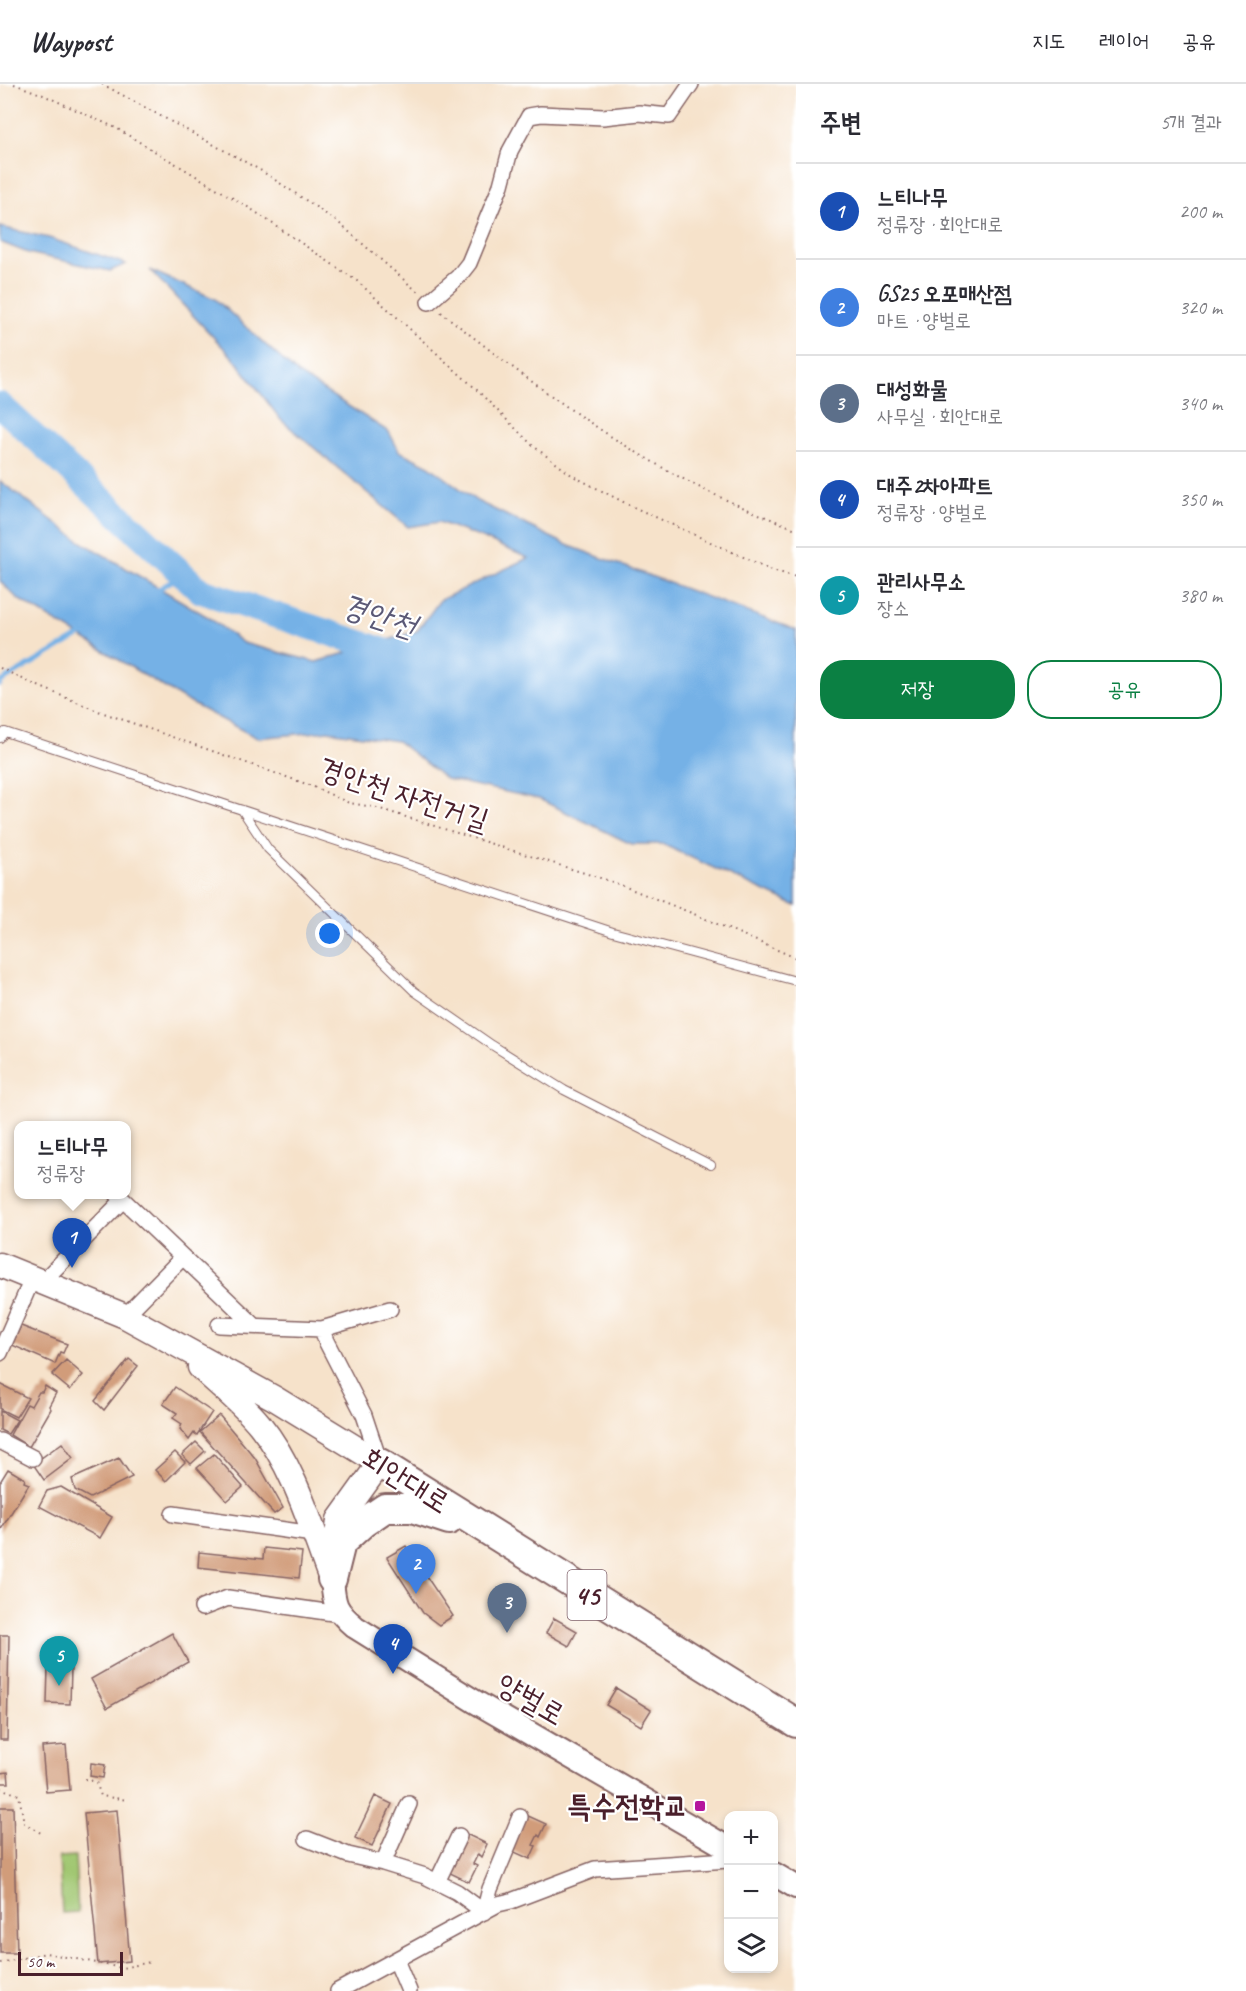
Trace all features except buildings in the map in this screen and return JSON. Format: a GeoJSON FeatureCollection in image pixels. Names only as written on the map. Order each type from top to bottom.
{"type":"FeatureCollection","features":[{"type":"Feature","properties":{"kind":"highway","name":"회안대로"},"geometry":{"type":"LineString","coordinates":[[380,1463],[796,1724]]}},
{"type":"Feature","properties":{"kind":"highway"},"geometry":{"type":"LineString","coordinates":[[332,1580],[342,1543],[363,1523],[385,1508],[412,1508],[490,1533]]}},
{"type":"Feature","properties":{"kind":"main road","name":"회안대로"},"geometry":{"type":"LineString","coordinates":[[0,1265],[125,1316],[274,1398],[380,1463]]}},
{"type":"Feature","properties":{"kind":"main road"},"geometry":{"type":"LineString","coordinates":[[177,1345],[260,1424],[282,1459],[299,1495],[332,1580]]}},
{"type":"Feature","properties":{"kind":"main road"},"geometry":{"type":"LineString","coordinates":[[332,1580],[339,1520],[380,1463]]}},
{"type":"Feature","properties":{"kind":"street"},"geometry":{"type":"LineString","coordinates":[[429,302],[458,277],[469,264],[501,185],[510,151],[529,116],[542,114],[603,117],[639,113],[669,116],[692,84]]}},
{"type":"Feature","properties":{"kind":"street"},"geometry":{"type":"LineString","coordinates":[[0,1353],[38,1279],[118,1199]]}},
{"type":"Feature","properties":{"kind":"street"},"geometry":{"type":"LineString","coordinates":[[122,1199],[255,1326]]}},
{"type":"Feature","properties":{"kind":"street"},"geometry":{"type":"LineString","coordinates":[[125,1316],[183,1257]]}},
{"type":"Feature","properties":{"kind":"street"},"geometry":{"type":"LineString","coordinates":[[219,1325],[322,1329],[390,1309]]}},
{"type":"Feature","properties":{"kind":"street"},"geometry":{"type":"LineString","coordinates":[[322,1329],[363,1415],[380,1463]]}},
{"type":"Feature","properties":{"kind":"street"},"geometry":{"type":"LineString","coordinates":[[0,1441],[33,1458]]}},
{"type":"Feature","properties":{"kind":"street"},"geometry":{"type":"LineString","coordinates":[[173,1514],[313,1534]]}},
{"type":"Feature","properties":{"kind":"street"},"geometry":{"type":"LineString","coordinates":[[202,1608],[228,1598],[340,1614],[334,1599],[332,1580]]}},
{"type":"Feature","properties":{"kind":"street","name":"양벌로"},"geometry":{"type":"LineString","coordinates":[[340,1614],[355,1627],[474,1701],[724,1845]]}},
{"type":"Feature","properties":{"kind":"street"},"geometry":{"type":"LineString","coordinates":[[383,1863],[409,1804]]}},
{"type":"Feature","properties":{"kind":"street"},"geometry":{"type":"LineString","coordinates":[[484,1912],[490,1889],[520,1817]]}},
{"type":"Feature","properties":{"kind":"street"},"geometry":{"type":"LineString","coordinates":[[437,1882],[459,1836]]}},
{"type":"Feature","properties":{"kind":"street"},"geometry":{"type":"LineString","coordinates":[[307,1839],[348,1855],[383,1863],[437,1882],[457,1892],[484,1912]]}},
{"type":"Feature","properties":{"kind":"street"},"geometry":{"type":"LineString","coordinates":[[338,1991],[498,1904],[595,1869],[724,1860]]}},
{"type":"Feature","properties":{"kind":"street"},"geometry":{"type":"LineString","coordinates":[[778,1876],[796,1887]]}},
{"type":"Feature","properties":{"kind":"street"},"geometry":{"type":"LineString","coordinates":[[396,1960],[409,1991]]}},
{"type":"Feature","properties":{"kind":"lane"},"geometry":{"type":"LineString","coordinates":[[0,738],[5,732],[613,932],[796,981]]}},
{"type":"Feature","properties":{"kind":"lane"},"geometry":{"type":"LineString","coordinates":[[242,810],[268,849],[414,991],[492,1045],[564,1090],[711,1165]]}},
{"type":"Feature","properties":{"kind":"path"},"geometry":{"type":"LineString","coordinates":[[14,84],[116,128],[251,208],[357,281],[476,389],[532,445],[573,476],[628,505],[762,566],[796,577]]}},
{"type":"Feature","properties":{"kind":"path"},"geometry":{"type":"LineString","coordinates":[[102,84],[260,170],[313,205],[340,224],[429,302],[512,366],[620,442],[711,493],[796,529]]}},
{"type":"Feature","properties":{"kind":"path","name":"경안천 자전거길"},"geometry":{"type":"LineString","coordinates":[[0,668],[98,711],[312,786],[349,803],[374,807],[613,882],[796,958]]}},
{"type":"Feature","properties":{"kind":"path"},"geometry":{"type":"LineString","coordinates":[[84,1779],[96,1782],[101,1796],[128,1800]]}},
{"type":"Feature","properties":{"kind":"path"},"geometry":{"type":"LineString","coordinates":[[0,1788],[18,1795],[24,1823],[40,1833]]}},
{"type":"Feature","properties":{"kind":"path"},"geometry":{"type":"LineString","coordinates":[[0,1963],[46,1953],[122,1968],[150,1962]]}},
{"type":"Feature","properties":{"kind":"green space"},"geometry":{"type":"Polygon","coordinates":[[[75,1856],[78,1912],[62,1913],[59,1857],[75,1856]]]}},
{"type":"Feature","properties":{"kind":"water"},"geometry":{"type":"Polygon","coordinates":[[[0,227],[49,238],[126,264],[110,271],[28,253],[0,242],[0,227]]]}},
{"type":"Feature","properties":{"kind":"water"},"geometry":{"type":"Polygon","coordinates":[[[150,270],[215,299],[298,374],[389,432],[399,451],[429,466],[477,501],[567,545],[796,630],[796,906],[662,844],[631,844],[539,799],[446,779],[397,741],[328,731],[257,738],[187,701],[18,599],[0,581],[0,481],[80,541],[208,617],[243,643],[316,662],[417,631],[440,600],[528,558],[439,522],[408,527],[281,420],[236,361],[150,270]]]}},
{"type":"Feature","properties":{"kind":"waterway","name":"경안천"},"geometry":{"type":"LineString","coordinates":[[0,405],[201,591],[400,656]]}},
{"type":"Feature","properties":{"kind":"waterway"},"geometry":{"type":"LineString","coordinates":[[155,591],[182,575]]}},
{"type":"Feature","properties":{"kind":"waterway"},"geometry":{"type":"LineString","coordinates":[[0,685],[1,682],[84,633]]}},
{"type":"Feature","properties":{"kind":"place","name":"느티나무"},"geometry":{"type":"Point","coordinates":[72,1268]}},
{"type":"Feature","properties":{"kind":"place","name":"GS25 오포매산점"},"geometry":{"type":"Point","coordinates":[416,1594]}},
{"type":"Feature","properties":{"kind":"place","name":"대성화물"},"geometry":{"type":"Point","coordinates":[507,1633]}},
{"type":"Feature","properties":{"kind":"place","name":"대주2차아파트"},"geometry":{"type":"Point","coordinates":[393,1674]}},
{"type":"Feature","properties":{"kind":"place","name":"관리사무소"},"geometry":{"type":"Point","coordinates":[59,1686]}},
{"type":"Feature","properties":{"kind":"place","name":"특수전학교"},"geometry":{"type":"Point","coordinates":[700,1806]}}]}
